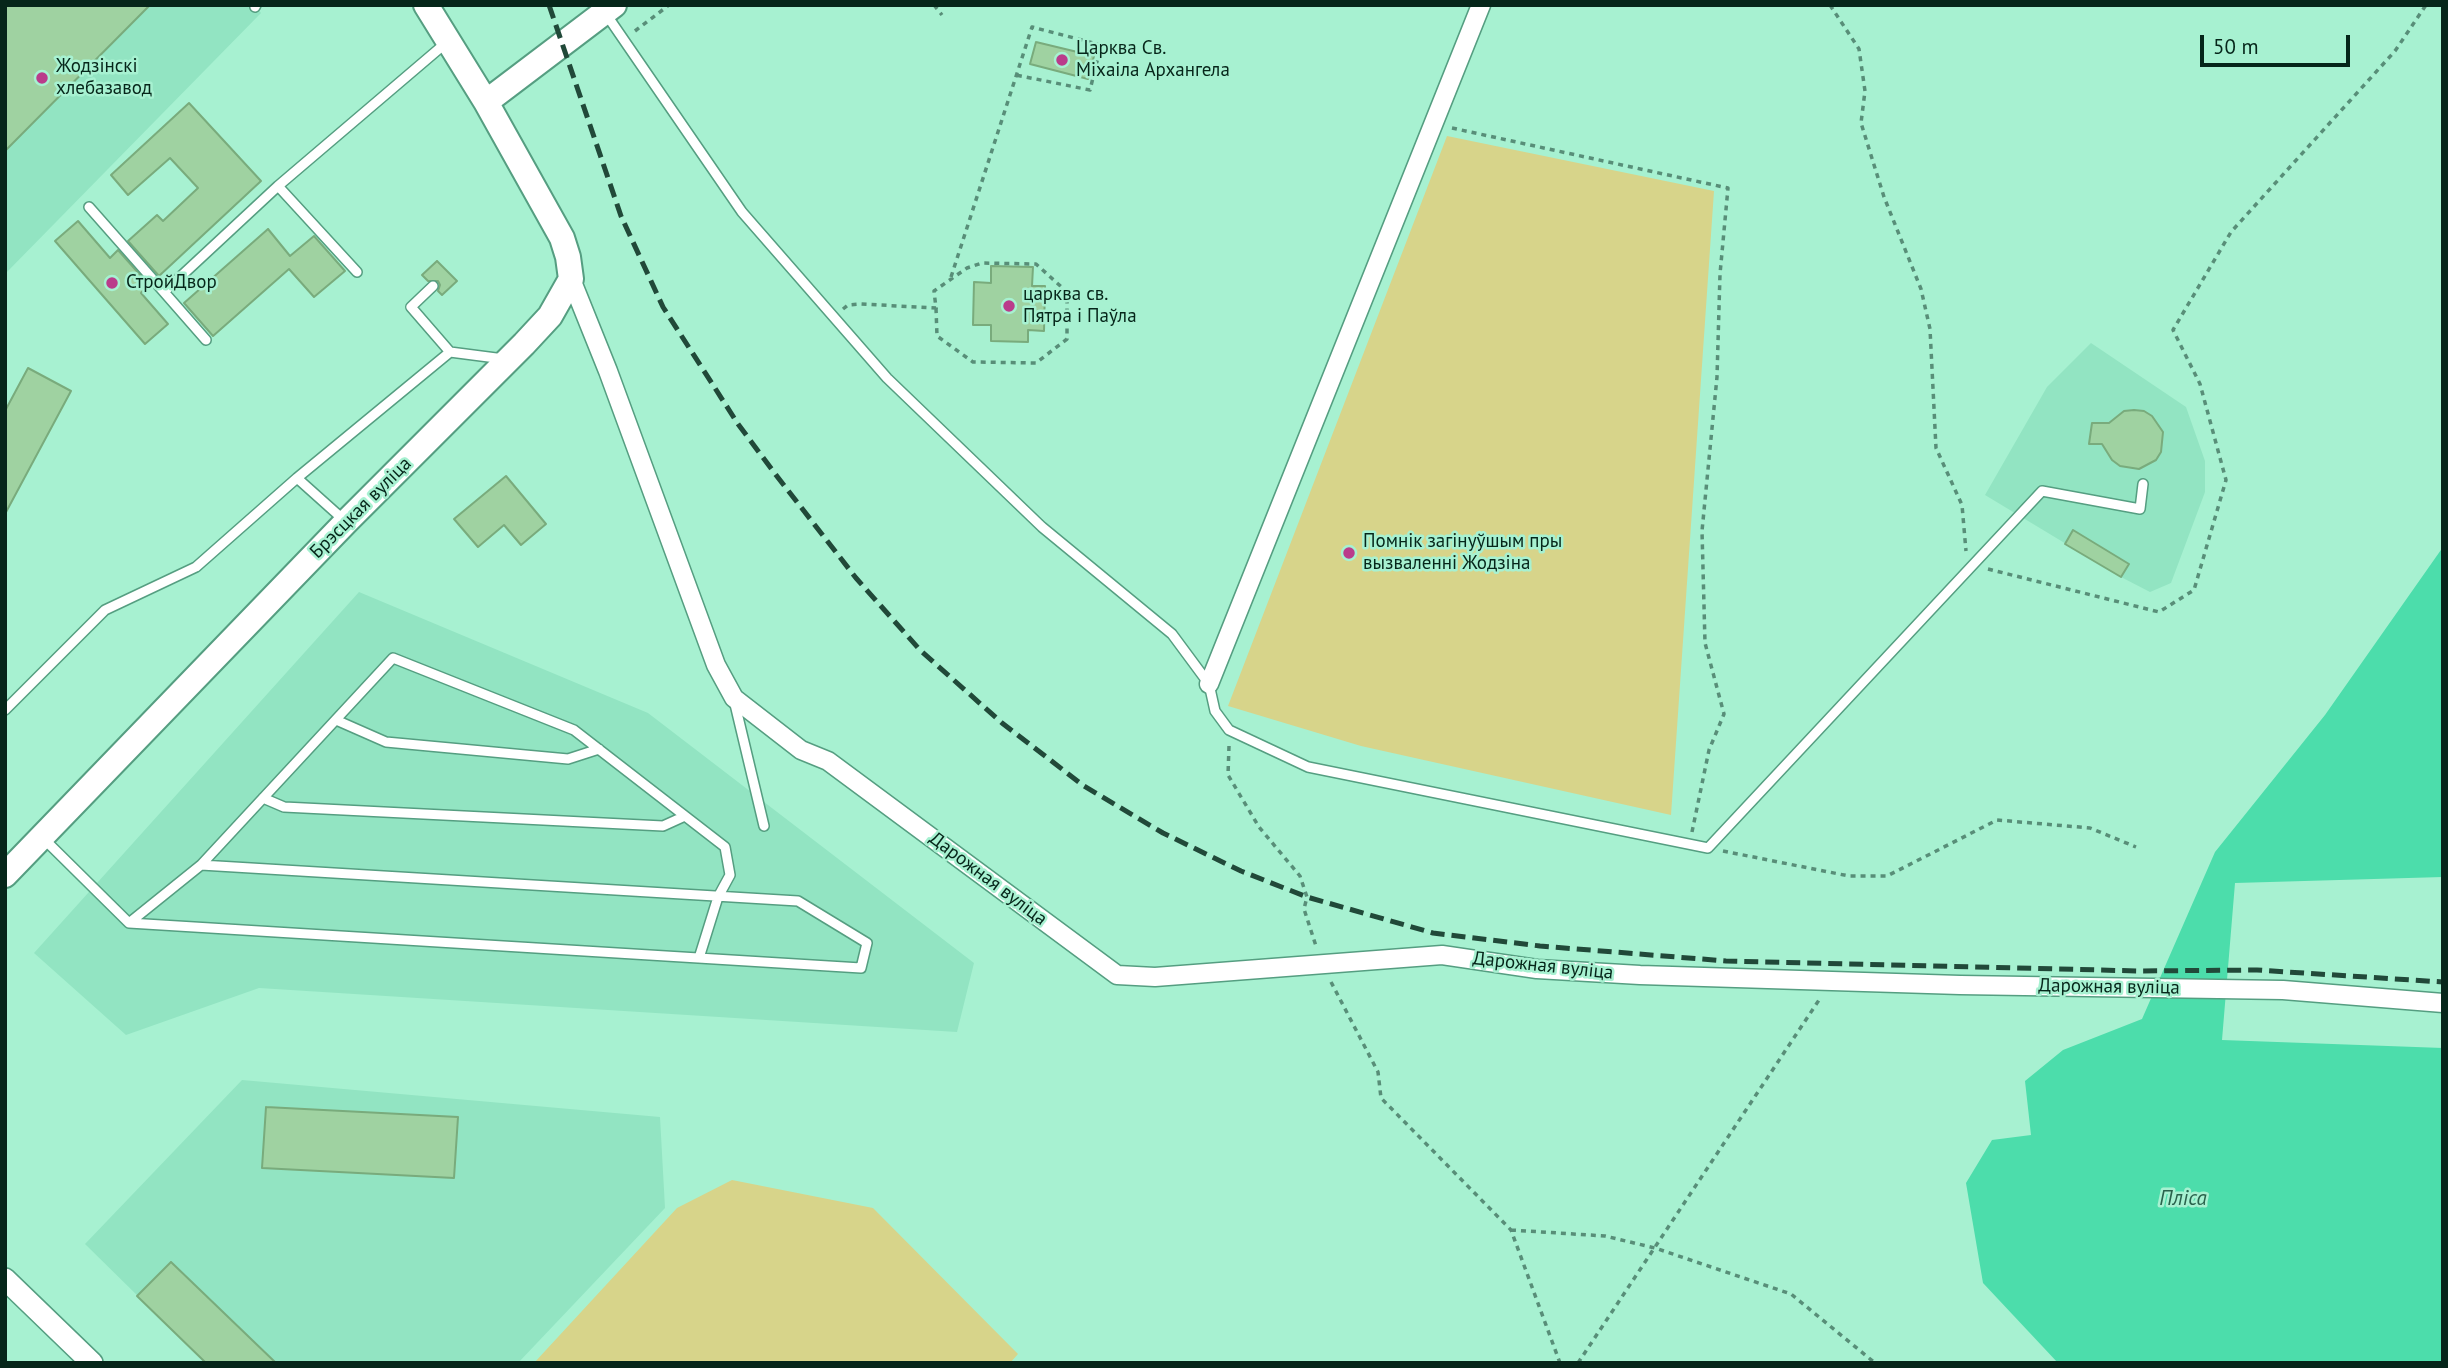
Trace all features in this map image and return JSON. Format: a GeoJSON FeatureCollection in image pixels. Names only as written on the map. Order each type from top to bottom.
{"type":"FeatureCollection","features":[{"type":"Feature","properties":{"kind":"main road"},"geometry":{"type":"LineString","coordinates":[[426,5],[486,102],[562,238],[571,279]]}},
{"type":"Feature","properties":{"kind":"main road"},"geometry":{"type":"LineString","coordinates":[[486,102],[610,9]]}},
{"type":"Feature","properties":{"kind":"main road","name":"Брэсцкая вуліца"},"geometry":{"type":"LineString","coordinates":[[5,875],[346,522],[551,316],[571,279]]}},
{"type":"Feature","properties":{"kind":"street"},"geometry":{"type":"LineString","coordinates":[[1209,684],[1481,5]]}},
{"type":"Feature","properties":{"kind":"street"},"geometry":{"type":"LineString","coordinates":[[571,279],[608,371],[716,665],[734,698]]}},
{"type":"Feature","properties":{"kind":"street","name":"Дарожная вуліца"},"geometry":{"type":"LineString","coordinates":[[734,698],[801,750],[828,761],[1117,975],[1155,977],[1442,955],[1537,969],[1640,975],[2258,989],[2443,1003]]}},
{"type":"Feature","properties":{"kind":"street"},"geometry":{"type":"LineString","coordinates":[[5,1279],[92,1363]]}},
{"type":"Feature","properties":{"kind":"lane"},"geometry":{"type":"LineString","coordinates":[[610,9],[742,212],[887,378],[1042,527],[1172,634],[1209,684],[1215,710],[1229,730],[1308,767],[1708,848],[2042,491],[2140,509],[2143,484]]}},
{"type":"Feature","properties":{"kind":"lane"},"geometry":{"type":"LineString","coordinates":[[163,292],[278,186],[448,41]]}},
{"type":"Feature","properties":{"kind":"lane"},"geometry":{"type":"LineString","coordinates":[[278,186],[357,272]]}},
{"type":"Feature","properties":{"kind":"lane"},"geometry":{"type":"LineString","coordinates":[[89,207],[206,340]]}},
{"type":"Feature","properties":{"kind":"lane"},"geometry":{"type":"LineString","coordinates":[[433,286],[411,307],[450,352],[509,359]]}},
{"type":"Feature","properties":{"kind":"lane"},"geometry":{"type":"LineString","coordinates":[[5,710],[105,610],[196,568],[297,478],[450,352]]}},
{"type":"Feature","properties":{"kind":"lane"},"geometry":{"type":"LineString","coordinates":[[297,478],[346,522]]}},
{"type":"Feature","properties":{"kind":"lane"},"geometry":{"type":"LineString","coordinates":[[129,923],[201,865],[393,658],[574,730],[725,847],[730,875],[718,897],[699,958]]}},
{"type":"Feature","properties":{"kind":"lane"},"geometry":{"type":"LineString","coordinates":[[734,698],[764,826]]}},
{"type":"Feature","properties":{"kind":"lane"},"geometry":{"type":"LineString","coordinates":[[336,720],[386,742],[568,759],[599,749]]}},
{"type":"Feature","properties":{"kind":"lane"},"geometry":{"type":"LineString","coordinates":[[263,798],[284,807],[663,826],[685,816]]}},
{"type":"Feature","properties":{"kind":"lane"},"geometry":{"type":"LineString","coordinates":[[42,837],[129,923],[861,968],[867,943],[798,901],[201,865]]}},
{"type":"Feature","properties":{"kind":"path"},"geometry":{"type":"LineString","coordinates":[[635,32],[669,5]]}},
{"type":"Feature","properties":{"kind":"path"},"geometry":{"type":"LineString","coordinates":[[934,5],[942,15]]}},
{"type":"Feature","properties":{"kind":"path"},"geometry":{"type":"LineString","coordinates":[[1830,5],[1859,49],[1865,91],[1861,123],[1884,197],[1921,289],[1930,329],[1936,448],[1962,505],[1969,568],[2158,612],[2194,590],[2226,481],[2200,384],[2173,330],[2231,232],[2395,51],[2426,5]]}},
{"type":"Feature","properties":{"kind":"path"},"geometry":{"type":"LineString","coordinates":[[950,279],[1016,75],[1032,27],[1101,45],[1090,90],[1016,75]]}},
{"type":"Feature","properties":{"kind":"path"},"geometry":{"type":"LineString","coordinates":[[1433,124],[1728,188],[1720,274],[1717,377],[1702,531],[1705,643],[1724,714],[1709,750],[1690,844]]}},
{"type":"Feature","properties":{"kind":"path"},"geometry":{"type":"LineString","coordinates":[[982,262],[1036,264],[1067,292],[1067,339],[1036,363],[973,362],[937,336],[936,308],[934,291],[967,268],[982,262]]}},
{"type":"Feature","properties":{"kind":"path"},"geometry":{"type":"LineString","coordinates":[[835,318],[848,304],[936,308]]}},
{"type":"Feature","properties":{"kind":"path"},"geometry":{"type":"LineString","coordinates":[[1229,730],[1228,775],[1259,827],[1300,876],[1307,897],[1304,909],[1321,963],[1378,1072],[1381,1098],[1511,1230],[1560,1363]]}},
{"type":"Feature","properties":{"kind":"path"},"geometry":{"type":"LineString","coordinates":[[1708,848],[1849,876],[1887,876],[1997,820],[2090,828],[2136,847]]}},
{"type":"Feature","properties":{"kind":"path"},"geometry":{"type":"LineString","coordinates":[[1578,1363],[1832,981]]}},
{"type":"Feature","properties":{"kind":"path"},"geometry":{"type":"LineString","coordinates":[[1511,1230],[1605,1237],[1655,1248],[1791,1294],[1875,1363]]}},
{"type":"Feature","properties":{"kind":"shaded area"},"geometry":{"type":"Polygon","coordinates":[[[5,5],[254,5],[261,13],[5,274],[5,5]]]}},
{"type":"Feature","properties":{"kind":"shaded area"},"geometry":{"type":"Polygon","coordinates":[[[1447,136],[1714,191],[1671,815],[1361,746],[1228,706],[1447,136]]]}},
{"type":"Feature","properties":{"kind":"shaded area"},"geometry":{"type":"Polygon","coordinates":[[[2091,343],[2186,407],[2205,461],[2205,492],[2171,583],[2150,592],[1985,495],[2047,387],[2091,343]]]}},
{"type":"Feature","properties":{"kind":"shaded area"},"geometry":{"type":"Polygon","coordinates":[[[359,592],[648,713],[974,963],[957,1032],[259,988],[126,1035],[34,953],[359,592]]]}},
{"type":"Feature","properties":{"kind":"shaded area"},"geometry":{"type":"Polygon","coordinates":[[[242,1080],[660,1117],[665,1208],[518,1363],[206,1363],[85,1244],[242,1080]]]}},
{"type":"Feature","properties":{"kind":"shaded area"},"geometry":{"type":"Polygon","coordinates":[[[732,1180],[873,1208],[1018,1354],[1010,1363],[534,1363],[677,1208],[732,1180]]]}},
{"type":"Feature","properties":{"kind":"water","name":"Пліса"},"geometry":{"type":"Polygon","coordinates":[[[2443,547],[2443,877],[2235,883],[2222,1040],[2443,1048],[2443,1363],[2058,1363],[1983,1283],[1966,1183],[1992,1140],[2031,1135],[2025,1081],[2063,1050],[2142,1019],[2215,852],[2325,715],[2443,547]]]}},
{"type":"Feature","properties":{"kind":"building","name":"Жодзінскі хлебазавод"},"geometry":{"type":"Polygon","coordinates":[[[5,5],[150,5],[5,151],[5,5]]]}},
{"type":"Feature","properties":{"kind":"building","name":"Царква Св. Міхаіла Архангела"},"geometry":{"type":"Polygon","coordinates":[[[1036,42],[1094,56],[1088,79],[1030,64],[1036,42]]]}},
{"type":"Feature","properties":{"kind":"building"},"geometry":{"type":"Polygon","coordinates":[[[189,103],[261,181],[159,276],[128,241],[157,215],[163,221],[198,188],[170,158],[128,195],[111,175],[189,103]]]}},
{"type":"Feature","properties":{"kind":"building","name":"СтройДвор"},"geometry":{"type":"Polygon","coordinates":[[[78,221],[110,258],[118,250],[149,285],[141,293],[168,324],[145,344],[55,241],[78,221]]]}},
{"type":"Feature","properties":{"kind":"building"},"geometry":{"type":"Polygon","coordinates":[[[268,229],[290,256],[314,236],[345,271],[314,297],[289,269],[213,336],[184,303],[268,229]]]}},
{"type":"Feature","properties":{"kind":"building"},"geometry":{"type":"Polygon","coordinates":[[[437,261],[457,281],[442,295],[438,291],[438,281],[428,281],[422,275],[437,261]]]}},
{"type":"Feature","properties":{"kind":"building","name":"царква св. Пятра і Паўла"},"geometry":{"type":"Polygon","coordinates":[[[991,266],[1033,267],[1032,286],[1045,286],[1044,331],[1028,330],[1028,342],[991,341],[991,325],[973,325],[974,282],[991,283],[991,266]]]}},
{"type":"Feature","properties":{"kind":"building"},"geometry":{"type":"Polygon","coordinates":[[[28,368],[71,391],[5,514],[5,411],[28,368]]]}},
{"type":"Feature","properties":{"kind":"building"},"geometry":{"type":"Polygon","coordinates":[[[2124,411],[2144,411],[2152,416],[2163,432],[2161,452],[2156,460],[2139,469],[2120,466],[2112,460],[2102,444],[2089,444],[2092,423],[2109,423],[2124,411]]]}},
{"type":"Feature","properties":{"kind":"building"},"geometry":{"type":"Polygon","coordinates":[[[506,476],[546,524],[521,545],[504,525],[478,547],[454,519],[506,476]]]}},
{"type":"Feature","properties":{"kind":"building"},"geometry":{"type":"Polygon","coordinates":[[[2073,530],[2129,564],[2121,577],[2065,544],[2073,530]]]}},
{"type":"Feature","properties":{"kind":"building"},"geometry":{"type":"Polygon","coordinates":[[[266,1107],[458,1117],[454,1178],[262,1168],[266,1107]]]}},
{"type":"Feature","properties":{"kind":"building"},"geometry":{"type":"Polygon","coordinates":[[[171,1262],[276,1363],[206,1363],[137,1296],[171,1262]]]}},
{"type":"Feature","properties":{"kind":"railway"},"geometry":{"type":"LineString","coordinates":[[549,5],[621,216],[663,307],[738,424],[856,578],[920,650],[1002,723],[1084,786],[1163,833],[1241,871],[1307,897],[1433,933],[1540,946],[1726,961],[2141,971],[2257,970],[2443,982]]}},
{"type":"Feature","properties":{"kind":"place","name":"Царква Св. Міхаіла Архангела"},"geometry":{"type":"Point","coordinates":[1062,60]}},
{"type":"Feature","properties":{"kind":"place","name":"Жодзінскі хлебазавод"},"geometry":{"type":"Point","coordinates":[42,78]}},
{"type":"Feature","properties":{"kind":"place","name":"СтройДвор"},"geometry":{"type":"Point","coordinates":[112,283]}},
{"type":"Feature","properties":{"kind":"place","name":"царква св. Пятра і Паўла"},"geometry":{"type":"Point","coordinates":[1009,306]}},
{"type":"Feature","properties":{"kind":"place","name":"Помнік загінуўшым пры вызваленні Жодзіна"},"geometry":{"type":"Point","coordinates":[1349,553]}}]}
